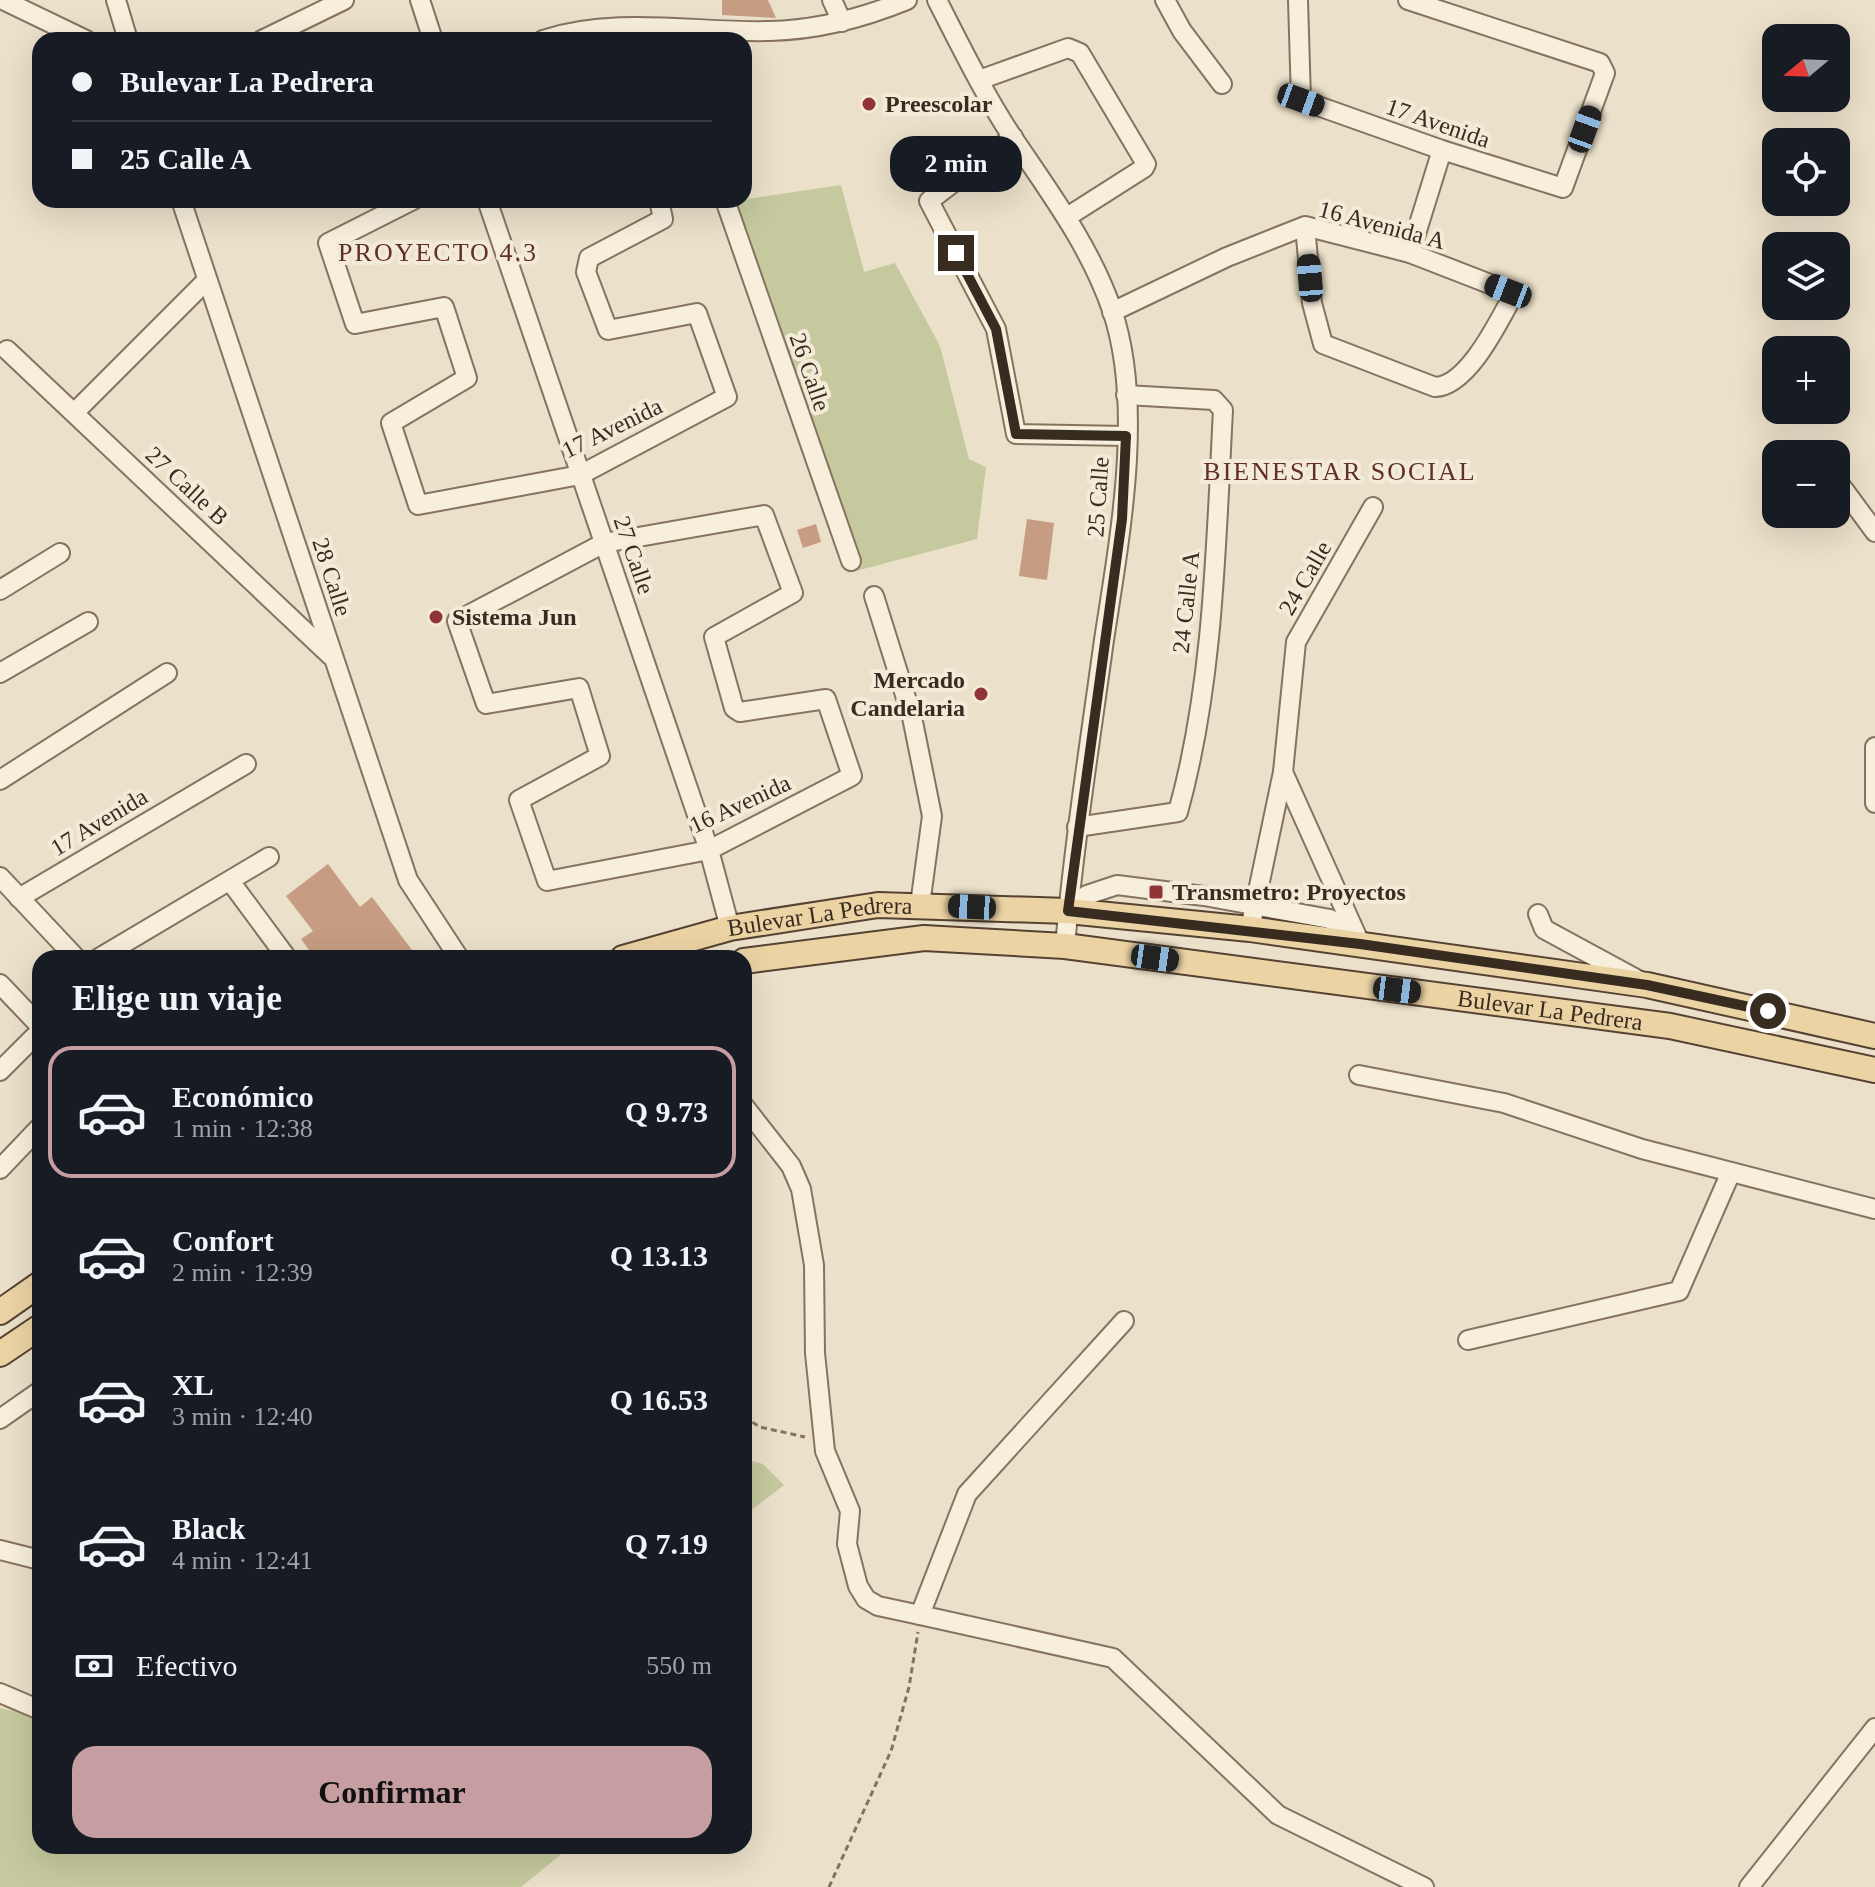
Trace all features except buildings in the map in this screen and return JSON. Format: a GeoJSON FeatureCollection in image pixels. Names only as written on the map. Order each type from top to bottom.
{"type":"FeatureCollection","features":[{"type":"Feature","properties":{"kind":"main road","name":"Bulevar La Pedrera"},"geometry":{"type":"LineString","coordinates":[[652,950],[730,928],[878,905],[1068,911],[1250,929],[1647,985],[1875,1036]]}},
{"type":"Feature","properties":{"kind":"main road","name":"Bulevar La Pedrera"},"geometry":{"type":"LineString","coordinates":[[752,960],[924,938],[1065,946],[1670,1026],[1875,1070]]}},
{"type":"Feature","properties":{"kind":"main road"},"geometry":{"type":"LineString","coordinates":[[0,1312],[32,1290]]}},
{"type":"Feature","properties":{"kind":"main road"},"geometry":{"type":"LineString","coordinates":[[0,1354],[32,1332]]}},
{"type":"Feature","properties":{"kind":"street"},"geometry":{"type":"LineString","coordinates":[[3,0],[69,32]]}},
{"type":"Feature","properties":{"kind":"street"},"geometry":{"type":"LineString","coordinates":[[116,0],[126,32]]}},
{"type":"Feature","properties":{"kind":"street"},"geometry":{"type":"LineString","coordinates":[[276,32],[344,0]]}},
{"type":"Feature","properties":{"kind":"street"},"geometry":{"type":"LineString","coordinates":[[420,0],[430,32]]}},
{"type":"Feature","properties":{"kind":"street"},"geometry":{"type":"LineString","coordinates":[[832,0],[842,22]]}},
{"type":"Feature","properties":{"kind":"street"},"geometry":{"type":"LineString","coordinates":[[737,32],[842,22],[907,0]]}},
{"type":"Feature","properties":{"kind":"street","name":"25 Calle"},"geometry":{"type":"LineString","coordinates":[[937,0],[1013,137],[1067,217],[1112,312],[1126,395],[1122,519],[1077,827],[1065,946]]}},
{"type":"Feature","properties":{"kind":"street"},"geometry":{"type":"LineString","coordinates":[[1165,0],[1182,31],[1222,84]]}},
{"type":"Feature","properties":{"kind":"street","name":"17 Avenida"},"geometry":{"type":"LineString","coordinates":[[1298,0],[1301,100],[1559,189],[1565,185],[1605,73],[1600,63],[1408,0]]}},
{"type":"Feature","properties":{"kind":"street"},"geometry":{"type":"LineString","coordinates":[[584,32],[604,28],[646,32]]}},
{"type":"Feature","properties":{"kind":"street"},"geometry":{"type":"LineString","coordinates":[[979,80],[1068,48],[1080,53],[1146,164],[1067,217]]}},
{"type":"Feature","properties":{"kind":"street"},"geometry":{"type":"LineString","coordinates":[[1013,137],[929,201],[996,329],[1016,434],[1126,436]]}},
{"type":"Feature","properties":{"kind":"street"},"geometry":{"type":"LineString","coordinates":[[1410,253],[1442,150]]}},
{"type":"Feature","properties":{"kind":"street","name":"28 Calle"},"geometry":{"type":"LineString","coordinates":[[184,208],[408,880],[454,950]]}},
{"type":"Feature","properties":{"kind":"street","name":"17 Avenida"},"geometry":{"type":"LineString","coordinates":[[397,208],[328,243],[355,324],[444,307],[467,378],[391,423],[418,505],[580,475],[727,397],[697,313],[613,332],[605,327],[586,272],[589,258],[661,209]]}},
{"type":"Feature","properties":{"kind":"street","name":"27 Calle"},"geometry":{"type":"LineString","coordinates":[[490,208],[709,850],[730,928]]}},
{"type":"Feature","properties":{"kind":"street","name":"26 Calle"},"geometry":{"type":"LineString","coordinates":[[728,208],[851,561]]}},
{"type":"Feature","properties":{"kind":"street","name":"16 Avenida A"},"geometry":{"type":"LineString","coordinates":[[1112,312],[1227,257],[1305,226],[1410,253],[1508,291],[1511,299],[1477,354],[1454,382],[1435,387],[1328,347],[1320,339],[1305,226]]}},
{"type":"Feature","properties":{"kind":"street"},"geometry":{"type":"LineString","coordinates":[[74,413],[207,280]]}},
{"type":"Feature","properties":{"kind":"street","name":"27 Calle B"},"geometry":{"type":"LineString","coordinates":[[7,350],[333,658]]}},
{"type":"Feature","properties":{"kind":"street","name":"24 Calle A"},"geometry":{"type":"LineString","coordinates":[[1077,827],[1176,813],[1203,683],[1217,537],[1223,410],[1214,400],[1126,395]]}},
{"type":"Feature","properties":{"kind":"street"},"geometry":{"type":"LineString","coordinates":[[1850,498],[1875,532]]}},
{"type":"Feature","properties":{"kind":"street","name":"24 Calle"},"geometry":{"type":"LineString","coordinates":[[1250,929],[1283,772],[1296,642],[1373,507]]}},
{"type":"Feature","properties":{"kind":"street","name":"16 Avenida"},"geometry":{"type":"LineString","coordinates":[[764,515],[793,593],[714,637],[736,711],[826,699],[853,774],[709,850],[547,881],[519,800],[600,756],[579,688],[486,704],[457,621],[604,543],[764,515]]}},
{"type":"Feature","properties":{"kind":"street"},"geometry":{"type":"LineString","coordinates":[[0,590],[60,553]]}},
{"type":"Feature","properties":{"kind":"street"},"geometry":{"type":"LineString","coordinates":[[874,596],[902,680],[932,816],[920,905]]}},
{"type":"Feature","properties":{"kind":"street"},"geometry":{"type":"LineString","coordinates":[[0,673],[88,622]]}},
{"type":"Feature","properties":{"kind":"street"},"geometry":{"type":"LineString","coordinates":[[0,780],[167,673]]}},
{"type":"Feature","properties":{"kind":"street"},"geometry":{"type":"LineString","coordinates":[[1875,747],[1875,803]]}},
{"type":"Feature","properties":{"kind":"street","name":"17 Avenida"},"geometry":{"type":"LineString","coordinates":[[19,898],[246,764]]}},
{"type":"Feature","properties":{"kind":"street","name":"24 Calle"},"geometry":{"type":"LineString","coordinates":[[1283,772],[1360,944]]}},
{"type":"Feature","properties":{"kind":"street"},"geometry":{"type":"LineString","coordinates":[[113,950],[269,857]]}},
{"type":"Feature","properties":{"kind":"street"},"geometry":{"type":"LineString","coordinates":[[0,877],[68,950]]}},
{"type":"Feature","properties":{"kind":"street"},"geometry":{"type":"LineString","coordinates":[[230,881],[281,950]]}},
{"type":"Feature","properties":{"kind":"street"},"geometry":{"type":"LineString","coordinates":[[1068,911],[1087,895],[1117,885],[1255,904],[1330,919],[1360,944]]}},
{"type":"Feature","properties":{"kind":"street"},"geometry":{"type":"LineString","coordinates":[[1538,914],[1544,929],[1647,985]]}},
{"type":"Feature","properties":{"kind":"street"},"geometry":{"type":"LineString","coordinates":[[0,984],[32,1020]]}},
{"type":"Feature","properties":{"kind":"street"},"geometry":{"type":"LineString","coordinates":[[0,1071],[32,1037]]}},
{"type":"Feature","properties":{"kind":"street"},"geometry":{"type":"LineString","coordinates":[[1359,1075],[1504,1103],[1642,1149],[1875,1209]]}},
{"type":"Feature","properties":{"kind":"street"},"geometry":{"type":"LineString","coordinates":[[752,1116],[791,1166],[801,1189],[814,1265],[815,1353],[825,1441],[850,1511],[847,1544],[858,1586],[866,1599],[878,1606],[1113,1658],[1278,1815],[1424,1887]]}},
{"type":"Feature","properties":{"kind":"street"},"geometry":{"type":"LineString","coordinates":[[0,1169],[32,1135]]}},
{"type":"Feature","properties":{"kind":"street"},"geometry":{"type":"LineString","coordinates":[[1468,1340],[1679,1291],[1731,1172]]}},
{"type":"Feature","properties":{"kind":"street"},"geometry":{"type":"LineString","coordinates":[[920,1615],[967,1494],[1124,1321]]}},
{"type":"Feature","properties":{"kind":"street"},"geometry":{"type":"LineString","coordinates":[[0,1419],[32,1397]]}},
{"type":"Feature","properties":{"kind":"street"},"geometry":{"type":"LineString","coordinates":[[0,1550],[32,1558]]}},
{"type":"Feature","properties":{"kind":"street"},"geometry":{"type":"LineString","coordinates":[[0,1693],[32,1707]]}},
{"type":"Feature","properties":{"kind":"street"},"geometry":{"type":"LineString","coordinates":[[1749,1887],[1875,1728]]}},
{"type":"Feature","properties":{"kind":"path"},"geometry":{"type":"LineString","coordinates":[[752,1422],[760,1427],[825,1441]]}},
{"type":"Feature","properties":{"kind":"path"},"geometry":{"type":"LineString","coordinates":[[829,1887],[891,1751],[909,1687],[920,1615]]}},
{"type":"Feature","properties":{"kind":"green space"},"geometry":{"type":"Polygon","coordinates":[[[841,185],[864,272],[895,263],[940,346],[969,459],[986,467],[977,539],[848,573],[722,208],[752,208],[752,198],[841,185]]]}},
{"type":"Feature","properties":{"kind":"green space"},"geometry":{"type":"Polygon","coordinates":[[[752,1461],[763,1464],[784,1485],[752,1510],[752,1461]]]}},
{"type":"Feature","properties":{"kind":"green space"},"geometry":{"type":"Polygon","coordinates":[[[0,1708],[32,1715],[32,1854],[562,1854],[521,1887],[0,1887],[0,1708]]]}},
{"type":"Feature","properties":{"kind":"place","name":"Preescolar"},"geometry":{"type":"Point","coordinates":[869,104]}},
{"type":"Feature","properties":{"kind":"place","name":"Sistema Jun"},"geometry":{"type":"Point","coordinates":[436,617]}},
{"type":"Feature","properties":{"kind":"place","name":"Mercado Candelaria"},"geometry":{"type":"Point","coordinates":[981,694]}},
{"type":"Feature","properties":{"kind":"place","name":"Transmetro: Proyectos"},"geometry":{"type":"Point","coordinates":[1156,892]}},
{"type":"Feature","properties":{"kind":"district","name":"PROYECTO 4.3"},"geometry":{"type":"Point","coordinates":[438,252]}},
{"type":"Feature","properties":{"kind":"district","name":"BIENESTAR SOCIAL"},"geometry":{"type":"Point","coordinates":[1340,471]}},
{"type":"Feature","properties":{"kind":"route"},"geometry":{"type":"LineString","coordinates":[[956,253],[996,329],[1016,434],[1126,436],[1122,519],[1077,827],[1068,911],[1250,929],[1647,985],[1768,1011]]}}]}
